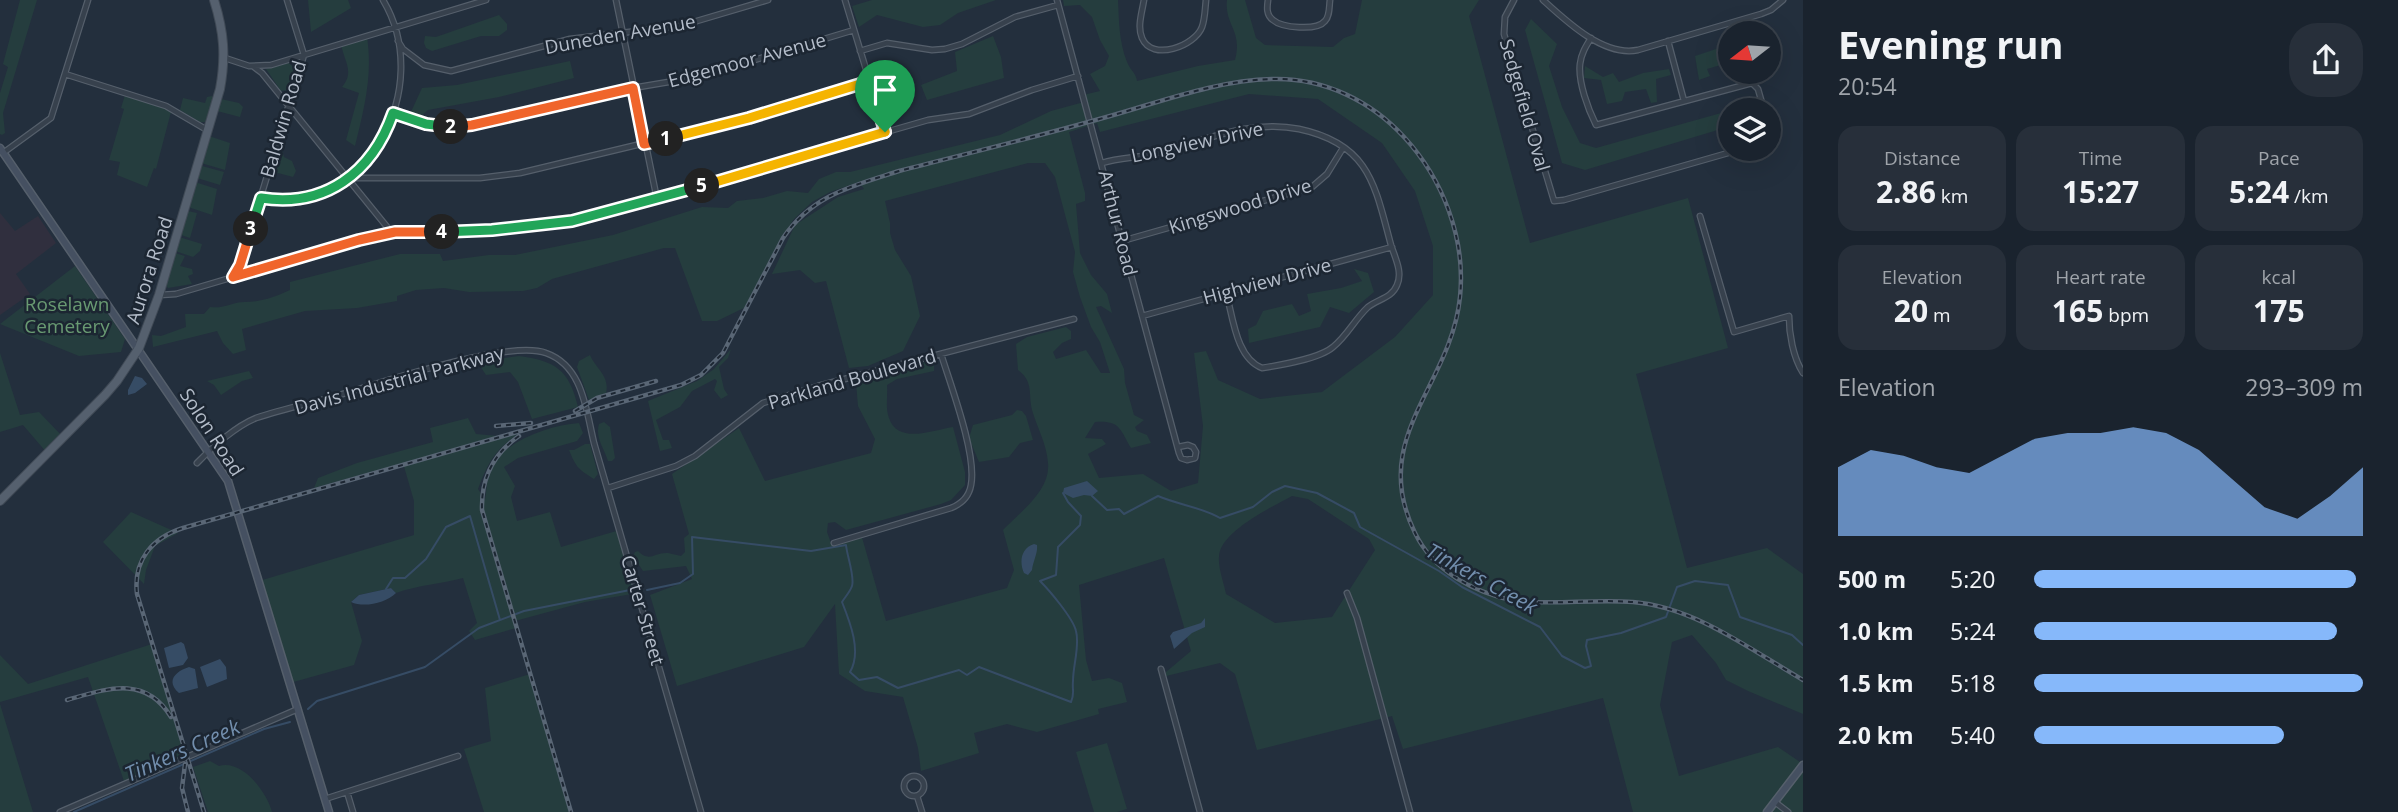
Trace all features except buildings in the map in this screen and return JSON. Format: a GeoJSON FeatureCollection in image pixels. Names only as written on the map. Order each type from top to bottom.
{"type":"FeatureCollection","features":[{"type":"Feature","properties":{"kind":"main road","name":"Aurora Road"},"geometry":{"type":"LineString","coordinates":[[0,501],[105,395],[138,350],[159,295],[220,89],[225,58],[214,0]]}},
{"type":"Feature","properties":{"kind":"street"},"geometry":{"type":"LineString","coordinates":[[2,150],[51,118],[88,0]]}},
{"type":"Feature","properties":{"kind":"street","name":"Baldwin Road"},"geometry":{"type":"LineString","coordinates":[[233,277],[240,265],[304,55],[287,0]]}},
{"type":"Feature","properties":{"kind":"street"},"geometry":{"type":"LineString","coordinates":[[261,198],[285,201],[320,194],[349,178],[380,142],[393,113],[400,76],[398,41],[390,12],[383,0]]}},
{"type":"Feature","properties":{"kind":"street"},"geometry":{"type":"LineString","coordinates":[[390,12],[391,0]]}},
{"type":"Feature","properties":{"kind":"street"},"geometry":{"type":"LineString","coordinates":[[225,58],[253,66],[271,65],[486,0]]}},
{"type":"Feature","properties":{"kind":"street"},"geometry":{"type":"LineString","coordinates":[[615,0],[657,199]]}},
{"type":"Feature","properties":{"kind":"street","name":"Duneden Avenue"},"geometry":{"type":"LineString","coordinates":[[398,41],[403,49],[424,65],[451,71],[570,39],[680,26],[768,0]]}},
{"type":"Feature","properties":{"kind":"street"},"geometry":{"type":"LineString","coordinates":[[845,0],[885,132]]}},
{"type":"Feature","properties":{"kind":"street"},"geometry":{"type":"LineString","coordinates":[[1144,0],[1141,32],[1146,43],[1159,50],[1187,43],[1202,28],[1206,0]]}},
{"type":"Feature","properties":{"kind":"street"},"geometry":{"type":"LineString","coordinates":[[1268,0],[1267,8],[1272,20],[1312,28],[1319,26],[1328,17],[1330,0]]}},
{"type":"Feature","properties":{"kind":"street","name":"Sedgefield Oval"},"geometry":{"type":"LineString","coordinates":[[1514,0],[1505,17],[1504,34],[1554,201],[1718,156]]}},
{"type":"Feature","properties":{"kind":"street"},"geometry":{"type":"LineString","coordinates":[[1543,0],[1591,38],[1606,47],[1624,52],[1761,14],[1783,0]]}},
{"type":"Feature","properties":{"kind":"street"},"geometry":{"type":"LineString","coordinates":[[860,51],[887,43],[945,49],[962,44],[1014,17],[1057,2]]}},
{"type":"Feature","properties":{"kind":"street","name":"Arthur Road"},"geometry":{"type":"LineString","coordinates":[[1057,2],[1178,447]]}},
{"type":"Feature","properties":{"kind":"street","name":"Edgemoor Avenue"},"geometry":{"type":"LineString","coordinates":[[393,113],[426,124],[460,127],[633,88],[698,77],[854,30]]}},
{"type":"Feature","properties":{"kind":"street"},"geometry":{"type":"LineString","coordinates":[[1591,38],[1582,53],[1579,65],[1596,125],[1752,83],[1761,98]]}},
{"type":"Feature","properties":{"kind":"street"},"geometry":{"type":"LineString","coordinates":[[1668,41],[1684,101]]}},
{"type":"Feature","properties":{"kind":"street"},"geometry":{"type":"LineString","coordinates":[[253,66],[288,104],[392,233]]}},
{"type":"Feature","properties":{"kind":"street"},"geometry":{"type":"LineString","coordinates":[[65,74],[166,106],[209,131]]}},
{"type":"Feature","properties":{"kind":"street"},"geometry":{"type":"LineString","coordinates":[[159,295],[176,294],[359,240],[392,233],[492,230],[590,217],[928,120],[969,114],[1078,76]]}},
{"type":"Feature","properties":{"kind":"street"},"geometry":{"type":"LineString","coordinates":[[349,178],[498,177],[749,118],[870,81]]}},
{"type":"Feature","properties":{"kind":"street","name":"Longview Drive"},"geometry":{"type":"LineString","coordinates":[[1102,163],[1147,156],[1254,127],[1299,129],[1343,148],[1363,164],[1371,177],[1400,275],[1394,292],[1370,305],[1331,349],[1292,362],[1262,368],[1253,365],[1245,356],[1226,292]]}},
{"type":"Feature","properties":{"kind":"street","name":"Kingswood Drive"},"geometry":{"type":"LineString","coordinates":[[1122,241],[1312,187],[1327,174],[1343,148]]}},
{"type":"Feature","properties":{"kind":"street","name":"Solon Road"},"geometry":{"type":"LineString","coordinates":[[2,150],[228,481],[329,812]]}},
{"type":"Feature","properties":{"kind":"street"},"geometry":{"type":"LineString","coordinates":[[1700,216],[1734,332],[1789,316],[1789,328],[1803,373]]}},
{"type":"Feature","properties":{"kind":"street","name":"Highview Drive"},"geometry":{"type":"LineString","coordinates":[[1142,316],[1392,247]]}},
{"type":"Feature","properties":{"kind":"street","name":"Parkland Boulevard"},"geometry":{"type":"LineString","coordinates":[[608,488],[676,466],[695,456],[763,403],[1074,319]]}},
{"type":"Feature","properties":{"kind":"street","name":"Davis Industrial Parkway"},"geometry":{"type":"LineString","coordinates":[[197,463],[208,451],[254,419],[453,363],[514,350],[547,353],[558,360],[571,371],[581,388],[585,407]]}},
{"type":"Feature","properties":{"kind":"street"},"geometry":{"type":"LineString","coordinates":[[834,542],[951,508],[962,503],[971,488],[972,461],[941,354]]}},
{"type":"Feature","properties":{"kind":"street","name":"Carter Street"},"geometry":{"type":"LineString","coordinates":[[585,407],[701,812]]}},
{"type":"Feature","properties":{"kind":"street"},"geometry":{"type":"LineString","coordinates":[[1347,593],[1357,618],[1410,812]]}},
{"type":"Feature","properties":{"kind":"street"},"geometry":{"type":"LineString","coordinates":[[1161,669],[1200,812]]}},
{"type":"Feature","properties":{"kind":"street"},"geometry":{"type":"LineString","coordinates":[[60,812],[298,709]]}},
{"type":"Feature","properties":{"kind":"street"},"geometry":{"type":"LineString","coordinates":[[325,799],[458,756]]}},
{"type":"Feature","properties":{"kind":"street"},"geometry":{"type":"LineString","coordinates":[[1767,812],[1803,765]]}},
{"type":"Feature","properties":{"kind":"street"},"geometry":{"type":"LineString","coordinates":[[910,776],[917,776],[924,784],[923,793],[918,796],[910,796],[905,792],[905,781],[910,776]]}},
{"type":"Feature","properties":{"kind":"street"},"geometry":{"type":"LineString","coordinates":[[347,792],[353,812]]}},
{"type":"Feature","properties":{"kind":"street"},"geometry":{"type":"LineString","coordinates":[[918,796],[922,812]]}},
{"type":"Feature","properties":{"kind":"street"},"geometry":{"type":"LineString","coordinates":[[1775,802],[1788,812]]}},
{"type":"Feature","properties":{"kind":"shaded area"},"geometry":{"type":"Polygon","coordinates":[[[0,213],[15,231],[38,216],[56,243],[16,274],[30,294],[0,315],[0,213]]]}},
{"type":"Feature","properties":{"kind":"green space"},"geometry":{"type":"Polygon","coordinates":[[[20,0],[37,0],[3,113],[5,133],[2,135],[0,93],[8,67],[3,64],[20,0]]]}},
{"type":"Feature","properties":{"kind":"green space"},"geometry":{"type":"Polygon","coordinates":[[[308,0],[348,0],[351,8],[311,32],[308,0]]]}},
{"type":"Feature","properties":{"kind":"green space"},"geometry":{"type":"Polygon","coordinates":[[[872,0],[996,0],[958,13],[940,25],[923,27],[877,15],[859,27],[852,6],[872,0]]]}},
{"type":"Feature","properties":{"kind":"green space"},"geometry":{"type":"Polygon","coordinates":[[[1063,0],[1118,0],[1122,47],[1137,81],[1235,60],[1237,41],[1228,16],[1227,0],[1245,0],[1256,38],[1265,45],[1333,47],[1344,38],[1355,34],[1362,0],[1479,0],[1469,16],[1530,243],[1688,198],[1728,348],[1636,374],[1687,568],[1767,548],[1803,574],[1803,714],[1726,680],[1716,663],[1692,635],[1672,642],[1660,705],[1679,776],[1778,747],[1803,764],[1803,812],[1633,812],[1603,698],[1403,749],[1392,716],[1257,750],[1235,674],[1220,663],[1166,676],[1166,672],[1191,651],[1164,558],[1079,585],[1086,660],[1092,681],[1109,678],[1122,683],[1127,702],[1098,709],[1099,714],[1037,732],[1007,724],[974,733],[979,753],[921,771],[918,748],[903,697],[865,691],[839,674],[835,604],[804,647],[677,686],[650,595],[692,579],[686,566],[643,571],[633,556],[638,551],[649,557],[663,553],[681,556],[685,552],[684,538],[689,534],[672,474],[739,428],[765,481],[871,453],[875,439],[858,406],[856,383],[925,362],[934,362],[934,371],[897,379],[887,385],[889,418],[894,426],[908,434],[953,427],[965,472],[965,485],[951,500],[941,504],[846,530],[835,522],[828,523],[827,532],[831,543],[861,534],[886,621],[1007,588],[1014,570],[1003,530],[1040,491],[1048,473],[1047,456],[1032,410],[1028,384],[1018,370],[1016,344],[1027,337],[1066,327],[1071,331],[1071,339],[1053,352],[1056,359],[1086,350],[1101,373],[1110,373],[1080,297],[1073,272],[1075,252],[1055,177],[1045,163],[1028,163],[885,201],[895,250],[911,276],[920,316],[903,351],[868,366],[849,368],[826,281],[815,283],[800,270],[772,274],[795,225],[838,197],[864,189],[859,182],[830,192],[812,202],[794,219],[779,242],[746,307],[717,321],[702,321],[675,248],[664,248],[552,279],[537,288],[523,291],[469,292],[444,288],[416,290],[397,296],[397,301],[357,308],[305,311],[242,329],[246,350],[233,354],[217,331],[153,347],[152,335],[161,336],[186,327],[185,314],[204,314],[210,307],[268,299],[290,290],[290,282],[400,254],[440,254],[443,261],[489,255],[515,255],[613,235],[702,207],[728,208],[737,201],[763,198],[787,191],[808,193],[819,179],[836,172],[850,172],[1000,135],[1051,111],[1084,102],[1083,95],[1100,91],[1090,74],[1105,66],[1109,56],[1092,17],[1080,5],[1064,6],[1063,0]],[[1249,94],[1100,132],[1097,123],[1069,132],[1085,193],[1085,201],[1076,204],[1080,253],[1091,275],[1107,294],[1112,313],[1101,306],[1096,307],[1124,369],[1134,415],[1144,420],[1135,427],[1137,431],[1147,435],[1151,443],[1131,448],[1114,424],[1095,422],[1085,438],[1102,439],[1106,444],[1088,454],[1099,478],[1143,474],[1171,491],[1198,483],[1203,426],[1194,353],[1206,351],[1218,380],[1260,399],[1322,392],[1395,337],[1433,295],[1433,246],[1415,191],[1382,143],[1318,99],[1249,94]],[[1292,496],[1237,530],[1221,548],[1219,557],[1226,594],[1275,623],[1332,617],[1375,550],[1369,539],[1308,499],[1292,496]]]}},
{"type":"Feature","properties":{"kind":"green space"},"geometry":{"type":"Polygon","coordinates":[[[499,15],[507,24],[507,30],[499,36],[481,36],[432,51],[426,48],[425,36],[436,37],[499,15]]]}},
{"type":"Feature","properties":{"kind":"green space"},"geometry":{"type":"Polygon","coordinates":[[[1531,19],[1557,44],[1549,66],[1562,107],[1580,143],[1596,148],[1718,114],[1718,130],[1585,170],[1562,163],[1525,30],[1531,19]]]}},
{"type":"Feature","properties":{"kind":"green space"},"geometry":{"type":"Polygon","coordinates":[[[993,36],[1001,57],[1004,78],[927,100],[921,85],[957,71],[955,52],[993,36]]]}},
{"type":"Feature","properties":{"kind":"green space"},"geometry":{"type":"Polygon","coordinates":[[[367,37],[368,78],[355,146],[346,140],[359,93],[342,87],[348,76],[348,66],[341,44],[367,37]]]}},
{"type":"Feature","properties":{"kind":"green space"},"geometry":{"type":"Polygon","coordinates":[[[1718,48],[1718,66],[1707,69],[1710,76],[1699,80],[1695,56],[1718,48]]]}},
{"type":"Feature","properties":{"kind":"green space"},"geometry":{"type":"Polygon","coordinates":[[[570,61],[574,78],[499,97],[428,110],[419,118],[410,114],[422,88],[457,85],[570,61]]]}},
{"type":"Feature","properties":{"kind":"green space"},"geometry":{"type":"Polygon","coordinates":[[[289,63],[295,69],[289,90],[281,91],[266,69],[289,63]]]}},
{"type":"Feature","properties":{"kind":"green space"},"geometry":{"type":"Polygon","coordinates":[[[1585,66],[1603,77],[1613,73],[1619,82],[1643,73],[1669,69],[1671,75],[1656,79],[1657,102],[1651,103],[1646,89],[1625,92],[1622,101],[1607,104],[1601,80],[1584,78],[1585,66]]]}},
{"type":"Feature","properties":{"kind":"green space"},"geometry":{"type":"Polygon","coordinates":[[[879,68],[892,93],[905,92],[909,99],[904,104],[881,104],[871,70],[879,68]]]}},
{"type":"Feature","properties":{"kind":"green space"},"geometry":{"type":"Polygon","coordinates":[[[125,95],[172,108],[156,169],[154,168],[147,187],[117,175],[120,162],[109,160],[124,109],[121,108],[125,95]]]}},
{"type":"Feature","properties":{"kind":"green space"},"geometry":{"type":"Polygon","coordinates":[[[212,96],[205,122],[200,122],[180,110],[183,98],[205,103],[207,97],[212,96]]]}},
{"type":"Feature","properties":{"kind":"green space"},"geometry":{"type":"Polygon","coordinates":[[[221,99],[239,103],[243,107],[240,117],[217,111],[221,99]]]}},
{"type":"Feature","properties":{"kind":"green space"},"geometry":{"type":"Polygon","coordinates":[[[209,136],[230,143],[225,170],[201,163],[209,136]]]}},
{"type":"Feature","properties":{"kind":"green space"},"geometry":{"type":"Polygon","coordinates":[[[279,149],[284,157],[292,161],[296,171],[293,177],[271,174],[279,149]]]}},
{"type":"Feature","properties":{"kind":"green space"},"geometry":{"type":"Polygon","coordinates":[[[202,166],[224,172],[220,185],[197,178],[202,166]]]}},
{"type":"Feature","properties":{"kind":"green space"},"geometry":{"type":"Polygon","coordinates":[[[195,184],[217,189],[212,215],[188,207],[195,184]]]}},
{"type":"Feature","properties":{"kind":"green space"},"geometry":{"type":"Polygon","coordinates":[[[188,211],[197,213],[190,238],[181,235],[188,211]]]}},
{"type":"Feature","properties":{"kind":"green space"},"geometry":{"type":"Polygon","coordinates":[[[179,237],[202,244],[200,251],[193,257],[175,251],[179,237]]]}},
{"type":"Feature","properties":{"kind":"green space"},"geometry":{"type":"Polygon","coordinates":[[[175,253],[185,256],[180,266],[192,269],[193,274],[188,276],[192,284],[168,288],[166,285],[175,253]]]}},
{"type":"Feature","properties":{"kind":"green space","name":"Roselawn Cemetery"},"geometry":{"type":"Polygon","coordinates":[[[75,266],[125,339],[121,352],[79,356],[0,324],[75,266]]]}},
{"type":"Feature","properties":{"kind":"green space"},"geometry":{"type":"Polygon","coordinates":[[[1354,269],[1368,273],[1374,292],[1349,313],[1330,307],[1320,327],[1249,343],[1248,329],[1256,325],[1263,311],[1292,304],[1299,316],[1311,311],[1307,294],[1362,281],[1354,269]]]}},
{"type":"Feature","properties":{"kind":"green space"},"geometry":{"type":"Polygon","coordinates":[[[731,349],[728,358],[719,367],[728,395],[721,399],[714,390],[717,381],[715,379],[692,391],[680,407],[656,420],[663,440],[669,440],[672,448],[660,451],[648,401],[697,381],[714,369],[731,349]]]}},
{"type":"Feature","properties":{"kind":"green space"},"geometry":{"type":"Polygon","coordinates":[[[0,353],[20,415],[39,412],[63,437],[47,453],[23,425],[0,432],[0,353]]]}},
{"type":"Feature","properties":{"kind":"green space"},"geometry":{"type":"Polygon","coordinates":[[[590,355],[607,387],[606,393],[589,400],[577,367],[579,361],[590,355]]]}},
{"type":"Feature","properties":{"kind":"green space"},"geometry":{"type":"Polygon","coordinates":[[[519,356],[542,361],[559,369],[570,384],[578,407],[532,419],[518,382],[510,372],[486,375],[480,366],[498,359],[519,356]]]}},
{"type":"Feature","properties":{"kind":"green space"},"geometry":{"type":"Polygon","coordinates":[[[249,371],[253,378],[242,381],[221,395],[214,385],[207,381],[249,371]]]}},
{"type":"Feature","properties":{"kind":"green space"},"geometry":{"type":"Polygon","coordinates":[[[1017,410],[1026,416],[1033,440],[1020,443],[1009,457],[979,462],[969,438],[973,425],[1012,415],[1017,410]]]}},
{"type":"Feature","properties":{"kind":"green space"},"geometry":{"type":"Polygon","coordinates":[[[468,418],[476,434],[498,436],[526,428],[501,448],[491,460],[478,489],[485,500],[490,471],[501,454],[532,435],[579,423],[583,433],[577,441],[518,458],[504,467],[515,486],[511,497],[517,521],[550,512],[561,547],[620,530],[638,593],[585,602],[515,621],[516,628],[475,640],[469,631],[477,623],[463,578],[396,593],[391,588],[359,595],[351,602],[362,641],[354,665],[290,683],[259,581],[414,535],[414,501],[403,463],[314,488],[318,478],[357,463],[433,442],[430,428],[468,418]]]}},
{"type":"Feature","properties":{"kind":"green space"},"geometry":{"type":"Polygon","coordinates":[[[604,422],[610,427],[615,458],[612,461],[608,461],[599,438],[599,424],[604,422]]]}},
{"type":"Feature","properties":{"kind":"green space"},"geometry":{"type":"Polygon","coordinates":[[[590,444],[598,474],[594,479],[578,467],[569,450],[590,444]]]}},
{"type":"Feature","properties":{"kind":"green space"},"geometry":{"type":"Polygon","coordinates":[[[131,512],[178,533],[155,546],[144,584],[103,542],[131,512]]]}},
{"type":"Feature","properties":{"kind":"green space"},"geometry":{"type":"Polygon","coordinates":[[[152,644],[186,757],[125,784],[88,677],[0,702],[0,655],[28,684],[152,644]]]}},
{"type":"Feature","properties":{"kind":"green space"},"geometry":{"type":"Polygon","coordinates":[[[530,674],[571,812],[484,812],[464,749],[491,741],[485,688],[530,674]]]}},
{"type":"Feature","properties":{"kind":"green space"},"geometry":{"type":"Polygon","coordinates":[[[0,704],[33,812],[0,812],[0,704]]]}},
{"type":"Feature","properties":{"kind":"green space"},"geometry":{"type":"Polygon","coordinates":[[[1107,743],[1127,809],[1094,812],[1076,752],[1107,743]]]}},
{"type":"Feature","properties":{"kind":"green space"},"geometry":{"type":"Polygon","coordinates":[[[210,761],[245,772],[265,795],[272,812],[208,812],[193,767],[210,761]]]}},
{"type":"Feature","properties":{"kind":"water"},"geometry":{"type":"Polygon","coordinates":[[[135,376],[142,378],[147,384],[128,395],[128,390],[135,376]]]}},
{"type":"Feature","properties":{"kind":"water"},"geometry":{"type":"Polygon","coordinates":[[[1087,481],[1098,491],[1092,496],[1073,498],[1063,493],[1064,488],[1087,481]]]}},
{"type":"Feature","properties":{"kind":"water"},"geometry":{"type":"Polygon","coordinates":[[[1037,545],[1037,551],[1028,575],[1022,569],[1022,556],[1026,549],[1037,545]]]}},
{"type":"Feature","properties":{"kind":"water"},"geometry":{"type":"Polygon","coordinates":[[[391,588],[396,593],[381,602],[362,605],[351,602],[359,595],[391,588]]]}},
{"type":"Feature","properties":{"kind":"water"},"geometry":{"type":"Polygon","coordinates":[[[1205,618],[1205,627],[1192,633],[1174,649],[1170,636],[1173,632],[1201,623],[1205,618]]]}},
{"type":"Feature","properties":{"kind":"water"},"geometry":{"type":"Polygon","coordinates":[[[181,642],[188,658],[183,665],[169,668],[164,648],[181,642]]]}},
{"type":"Feature","properties":{"kind":"water"},"geometry":{"type":"Polygon","coordinates":[[[220,659],[226,667],[227,679],[207,687],[200,667],[220,659]]]}},
{"type":"Feature","properties":{"kind":"water"},"geometry":{"type":"Polygon","coordinates":[[[189,667],[195,669],[198,688],[179,693],[173,684],[174,677],[189,667]]]}},
{"type":"Feature","properties":{"kind":"waterway","name":"Tinkers Creek"},"geometry":{"type":"LineString","coordinates":[[1092,496],[1107,510],[1119,509],[1124,514],[1158,496],[1220,518],[1253,507],[1272,492],[1285,486],[1317,493],[1354,513],[1360,527],[1439,571],[1462,587],[1540,627],[1562,656],[1585,668],[1591,666],[1587,640],[1621,633],[1666,617],[1677,587],[1695,581],[1728,585],[1740,617],[1792,635],[1803,645]]}},
{"type":"Feature","properties":{"kind":"waterway","name":"Tinkers Creek"},"geometry":{"type":"LineString","coordinates":[[647,590],[680,583],[693,574],[692,537],[811,551],[846,545],[853,582],[842,602],[855,646],[850,672],[859,680],[877,677],[898,688],[959,670],[967,675],[979,667],[1071,702],[1077,649],[1076,631],[1066,612],[1040,581],[1056,575],[1058,547],[1080,525],[1081,516],[1063,493]]}},
{"type":"Feature","properties":{"kind":"waterway","name":"Tinkers Creek"},"geometry":{"type":"LineString","coordinates":[[386,589],[393,578],[405,578],[426,559],[446,527],[470,516],[500,620]]}},
{"type":"Feature","properties":{"kind":"waterway","name":"Tinkers Creek"},"geometry":{"type":"LineString","coordinates":[[308,709],[317,701],[425,667],[479,628],[524,611],[630,590]]}},
{"type":"Feature","properties":{"kind":"waterway","name":"Tinkers Creek"},"geometry":{"type":"LineString","coordinates":[[74,812],[264,729],[290,722]]}},
{"type":"Feature","properties":{"kind":"railway"},"geometry":{"type":"LineString","coordinates":[[204,812],[137,594],[138,571],[142,561],[147,552],[162,538],[183,528],[681,385],[701,375],[723,353],[783,238],[794,223],[834,194],[899,171],[1191,92],[1253,80],[1293,80],[1328,87],[1377,113],[1391,124],[1418,154],[1449,211],[1459,253],[1460,297],[1454,329],[1416,413],[1406,440],[1401,468],[1403,499],[1415,533],[1433,559],[1470,586],[1515,601],[1633,602],[1678,612],[1743,643],[1803,680]]}},
{"type":"Feature","properties":{"kind":"railway"},"geometry":{"type":"LineString","coordinates":[[575,411],[597,398],[656,381]]}},
{"type":"Feature","properties":{"kind":"railway"},"geometry":{"type":"LineString","coordinates":[[496,426],[531,423]]}},
{"type":"Feature","properties":{"kind":"railway"},"geometry":{"type":"LineString","coordinates":[[519,436],[502,451],[490,468],[484,488],[482,510],[571,812]]}},
{"type":"Feature","properties":{"kind":"railway"},"geometry":{"type":"LineString","coordinates":[[67,700],[110,689],[137,690],[161,703],[171,717]]}},
{"type":"Feature","properties":{"kind":"railway"},"geometry":{"type":"LineString","coordinates":[[185,764],[182,788],[188,812]]}},
{"type":"Feature","properties":{"kind":"route"},"geometry":{"type":"LineString","coordinates":[[870,81],[885,132],[590,217],[492,230],[395,232],[233,277],[240,265],[261,198],[285,201],[302,199],[329,190],[349,178],[380,142],[393,113],[426,124],[460,127],[633,88],[644,144],[749,118],[870,81]]}}]}
